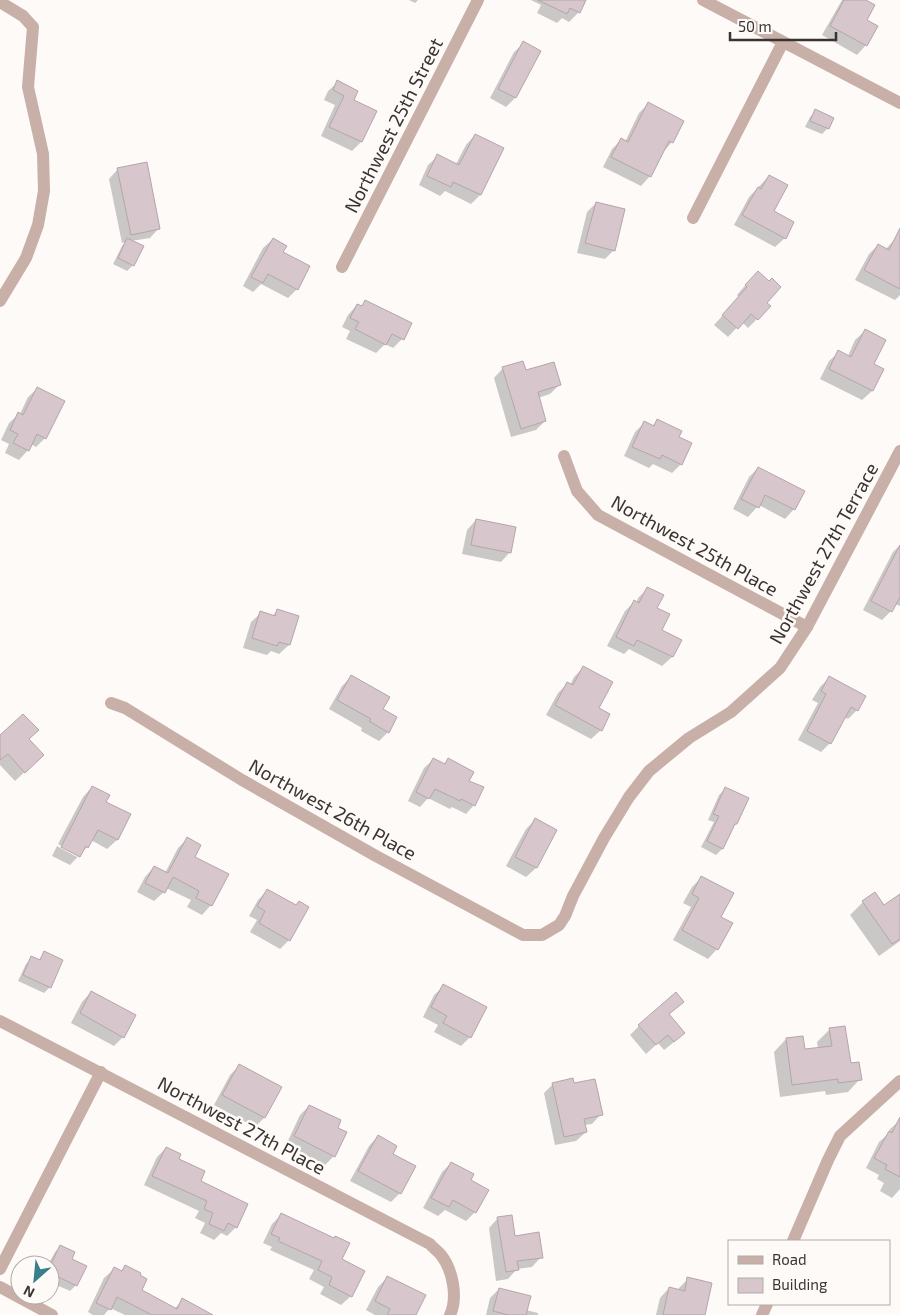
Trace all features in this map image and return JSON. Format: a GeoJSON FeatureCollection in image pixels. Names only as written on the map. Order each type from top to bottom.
{"type":"FeatureCollection","features":[{"type":"Feature","properties":{"kind":"street","name":"Northwest 25th Street"},"geometry":{"type":"LineString","coordinates":[[342,267],[478,0]]}},
{"type":"Feature","properties":{"kind":"street"},"geometry":{"type":"LineString","coordinates":[[703,0],[900,103]]}},
{"type":"Feature","properties":{"kind":"street"},"geometry":{"type":"LineString","coordinates":[[0,2],[23,16],[33,27],[28,87],[43,154],[44,191],[38,225],[26,258],[0,301]]}},
{"type":"Feature","properties":{"kind":"street"},"geometry":{"type":"LineString","coordinates":[[693,218],[782,42]]}},
{"type":"Feature","properties":{"kind":"street","name":"Northwest 27th Terrace"},"geometry":{"type":"LineString","coordinates":[[542,935],[559,925],[565,916],[573,896],[604,838],[629,797],[649,771],[689,738],[731,712],[780,668],[808,627],[900,451]]}},
{"type":"Feature","properties":{"kind":"street","name":"Northwest 25th Place"},"geometry":{"type":"LineString","coordinates":[[564,456],[577,491],[598,515],[808,627]]}},
{"type":"Feature","properties":{"kind":"street","name":"Northwest 26th Place"},"geometry":{"type":"LineString","coordinates":[[111,703],[125,708],[242,780],[523,935],[542,935]]}},
{"type":"Feature","properties":{"kind":"street","name":"Northwest 27th Place"},"geometry":{"type":"LineString","coordinates":[[0,1021],[430,1244],[442,1256],[452,1278],[454,1306],[450,1315]]}},
{"type":"Feature","properties":{"kind":"street"},"geometry":{"type":"LineString","coordinates":[[0,1269],[101,1072]]}},
{"type":"Feature","properties":{"kind":"street"},"geometry":{"type":"LineString","coordinates":[[793,1240],[840,1136],[900,1080]]}},
{"type":"Feature","properties":{"kind":"street"},"geometry":{"type":"LineString","coordinates":[[0,1286],[52,1315]]}},
{"type":"Feature","properties":{"kind":"building"},"geometry":{"type":"Polygon","coordinates":[[[538,0],[586,0],[580,13],[570,8],[567,14],[538,0]]]}},
{"type":"Feature","properties":{"kind":"building"},"geometry":{"type":"Polygon","coordinates":[[[844,0],[866,0],[875,5],[867,20],[878,26],[867,46],[830,26],[844,0]]]}},
{"type":"Feature","properties":{"kind":"building"},"geometry":{"type":"Polygon","coordinates":[[[523,41],[541,51],[516,98],[498,89],[523,41]]]}},
{"type":"Feature","properties":{"kind":"building"},"geometry":{"type":"Polygon","coordinates":[[[337,80],[358,91],[354,100],[377,111],[362,142],[329,127],[344,96],[333,90],[337,80]]]}},
{"type":"Feature","properties":{"kind":"building"},"geometry":{"type":"Polygon","coordinates":[[[648,102],[684,121],[673,143],[669,141],[651,177],[611,157],[621,138],[628,142],[648,102]]]}},
{"type":"Feature","properties":{"kind":"building"},"geometry":{"type":"Polygon","coordinates":[[[815,109],[834,118],[829,129],[810,121],[815,109]]]}},
{"type":"Feature","properties":{"kind":"building"},"geometry":{"type":"Polygon","coordinates":[[[475,134],[504,148],[481,195],[453,182],[451,187],[427,176],[437,154],[459,165],[475,134]]]}},
{"type":"Feature","properties":{"kind":"building"},"geometry":{"type":"Polygon","coordinates":[[[147,162],[160,229],[131,235],[117,168],[147,162]]]}},
{"type":"Feature","properties":{"kind":"building"},"geometry":{"type":"Polygon","coordinates":[[[769,175],[788,185],[774,211],[794,222],[786,239],[742,215],[758,187],[761,189],[769,175]]]}},
{"type":"Feature","properties":{"kind":"building"},"geometry":{"type":"Polygon","coordinates":[[[596,202],[625,209],[615,251],[585,243],[596,202]]]}},
{"type":"Feature","properties":{"kind":"building"},"geometry":{"type":"Polygon","coordinates":[[[900,228],[900,289],[864,270],[878,244],[889,250],[900,228]]]}},
{"type":"Feature","properties":{"kind":"building"},"geometry":{"type":"Polygon","coordinates":[[[127,238],[144,246],[134,266],[118,258],[127,238]]]}},
{"type":"Feature","properties":{"kind":"building"},"geometry":{"type":"Polygon","coordinates":[[[273,238],[287,246],[283,252],[310,266],[298,290],[268,274],[263,283],[251,277],[273,238]]]}},
{"type":"Feature","properties":{"kind":"building"},"geometry":{"type":"Polygon","coordinates":[[[758,271],[769,281],[772,278],[781,287],[767,303],[771,306],[758,320],[751,314],[738,329],[722,315],[747,287],[745,285],[758,271]]]}},
{"type":"Feature","properties":{"kind":"building"},"geometry":{"type":"Polygon","coordinates":[[[365,300],[412,323],[404,340],[392,334],[386,345],[355,329],[359,322],[350,318],[357,304],[362,306],[365,300]]]}},
{"type":"Feature","properties":{"kind":"building"},"geometry":{"type":"Polygon","coordinates":[[[865,329],[886,340],[874,364],[884,369],[873,391],[829,369],[838,350],[851,357],[865,329]]]}},
{"type":"Feature","properties":{"kind":"building"},"geometry":{"type":"Polygon","coordinates":[[[523,361],[526,370],[554,362],[561,385],[538,392],[546,421],[521,429],[502,367],[523,361]]]}},
{"type":"Feature","properties":{"kind":"building"},"geometry":{"type":"Polygon","coordinates":[[[37,387],[65,401],[46,439],[37,434],[29,451],[13,443],[18,434],[10,430],[18,412],[23,415],[37,387]]]}},
{"type":"Feature","properties":{"kind":"building"},"geometry":{"type":"Polygon","coordinates":[[[657,419],[682,431],[679,437],[692,443],[682,465],[662,455],[660,459],[632,447],[644,421],[654,426],[657,419]]]}},
{"type":"Feature","properties":{"kind":"building"},"geometry":{"type":"Polygon","coordinates":[[[758,467],[805,491],[795,510],[765,495],[759,508],[741,499],[758,467]]]}},
{"type":"Feature","properties":{"kind":"building"},"geometry":{"type":"Polygon","coordinates":[[[476,519],[516,527],[511,553],[471,545],[476,519]]]}},
{"type":"Feature","properties":{"kind":"building"},"geometry":{"type":"Polygon","coordinates":[[[900,545],[900,597],[892,612],[871,601],[900,545]]]}},
{"type":"Feature","properties":{"kind":"building"},"geometry":{"type":"Polygon","coordinates":[[[647,587],[664,595],[657,608],[670,614],[662,630],[682,640],[673,657],[637,640],[634,646],[616,637],[634,600],[639,603],[647,587]]]}},
{"type":"Feature","properties":{"kind":"building"},"geometry":{"type":"Polygon","coordinates":[[[277,609],[299,616],[290,645],[279,642],[277,646],[252,638],[260,611],[275,616],[277,609]]]}},
{"type":"Feature","properties":{"kind":"building"},"geometry":{"type":"Polygon","coordinates":[[[583,666],[613,682],[599,708],[610,714],[602,731],[555,705],[567,682],[573,685],[583,666]]]}},
{"type":"Feature","properties":{"kind":"building"},"geometry":{"type":"Polygon","coordinates":[[[351,675],[390,697],[383,709],[397,717],[389,733],[369,721],[371,719],[337,700],[351,675]]]}},
{"type":"Feature","properties":{"kind":"building"},"geometry":{"type":"Polygon","coordinates":[[[829,676],[866,696],[858,711],[851,707],[831,744],[807,731],[826,694],[821,691],[829,676]]]}},
{"type":"Feature","properties":{"kind":"building"},"geometry":{"type":"Polygon","coordinates":[[[23,714],[39,730],[29,739],[44,755],[25,773],[8,754],[0,760],[0,735],[23,714]]]}},
{"type":"Feature","properties":{"kind":"building"},"geometry":{"type":"Polygon","coordinates":[[[433,758],[445,764],[448,758],[474,772],[469,781],[484,787],[475,806],[435,789],[429,799],[416,792],[433,758]]]}},
{"type":"Feature","properties":{"kind":"building"},"geometry":{"type":"Polygon","coordinates":[[[92,786],[110,795],[106,802],[131,814],[118,840],[98,830],[88,848],[86,846],[80,857],[61,847],[92,786]]]}},
{"type":"Feature","properties":{"kind":"building"},"geometry":{"type":"Polygon","coordinates":[[[725,787],[749,798],[723,849],[707,841],[719,816],[713,814],[725,787]]]}},
{"type":"Feature","properties":{"kind":"building"},"geometry":{"type":"Polygon","coordinates":[[[535,818],[557,830],[537,868],[515,857],[535,818]]]}},
{"type":"Feature","properties":{"kind":"building"},"geometry":{"type":"Polygon","coordinates":[[[187,837],[201,845],[195,857],[229,874],[212,906],[196,898],[199,891],[173,877],[165,893],[145,883],[154,866],[168,873],[187,837]]]}},
{"type":"Feature","properties":{"kind":"building"},"geometry":{"type":"Polygon","coordinates":[[[701,876],[734,893],[721,917],[733,923],[718,950],[682,930],[699,898],[692,894],[701,876]]]}},
{"type":"Feature","properties":{"kind":"building"},"geometry":{"type":"Polygon","coordinates":[[[267,889],[296,905],[299,901],[309,907],[290,941],[259,923],[265,911],[257,906],[267,889]]]}},
{"type":"Feature","properties":{"kind":"building"},"geometry":{"type":"Polygon","coordinates":[[[875,892],[884,905],[900,894],[900,939],[892,944],[862,901],[875,892]]]}},
{"type":"Feature","properties":{"kind":"building"},"geometry":{"type":"Polygon","coordinates":[[[44,951],[63,960],[51,988],[23,975],[31,956],[40,960],[44,951]]]}},
{"type":"Feature","properties":{"kind":"building"},"geometry":{"type":"Polygon","coordinates":[[[443,984],[487,1007],[471,1038],[443,1023],[447,1016],[431,1007],[443,984]]]}},
{"type":"Feature","properties":{"kind":"building"},"geometry":{"type":"Polygon","coordinates":[[[91,991],[136,1015],[124,1038],[80,1013],[91,991]]]}},
{"type":"Feature","properties":{"kind":"building"},"geometry":{"type":"Polygon","coordinates":[[[676,992],[684,1002],[669,1014],[685,1033],[674,1042],[668,1035],[656,1045],[638,1025],[676,992]]]}},
{"type":"Feature","properties":{"kind":"building"},"geometry":{"type":"Polygon","coordinates":[[[845,1026],[851,1063],[859,1062],[862,1080],[838,1083],[838,1079],[792,1085],[786,1038],[803,1036],[805,1049],[832,1046],[829,1028],[845,1026]]]}},
{"type":"Feature","properties":{"kind":"building"},"geometry":{"type":"Polygon","coordinates":[[[239,1064],[282,1087],[265,1118],[222,1095],[239,1064]]]}},
{"type":"Feature","properties":{"kind":"building"},"geometry":{"type":"Polygon","coordinates":[[[573,1078],[574,1083],[595,1079],[603,1115],[584,1119],[587,1132],[564,1137],[552,1083],[573,1078]]]}},
{"type":"Feature","properties":{"kind":"building"},"geometry":{"type":"Polygon","coordinates":[[[309,1105],[341,1120],[338,1128],[347,1132],[335,1157],[294,1136],[309,1105]]]}},
{"type":"Feature","properties":{"kind":"building"},"geometry":{"type":"Polygon","coordinates":[[[900,1117],[900,1177],[885,1169],[887,1165],[874,1158],[889,1131],[892,1133],[900,1117]]]}},
{"type":"Feature","properties":{"kind":"building"},"geometry":{"type":"Polygon","coordinates":[[[378,1135],[397,1146],[393,1154],[416,1166],[401,1194],[358,1171],[378,1135]]]}},
{"type":"Feature","properties":{"kind":"building"},"geometry":{"type":"Polygon","coordinates":[[[166,1147],[181,1154],[179,1159],[205,1171],[201,1181],[248,1204],[237,1228],[228,1223],[224,1231],[209,1224],[213,1213],[204,1209],[207,1201],[152,1176],[166,1147]]]}},
{"type":"Feature","properties":{"kind":"building"},"geometry":{"type":"Polygon","coordinates":[[[451,1162],[474,1174],[471,1180],[489,1190],[476,1213],[453,1200],[449,1207],[431,1198],[451,1162]]]}},
{"type":"Feature","properties":{"kind":"building"},"geometry":{"type":"Polygon","coordinates":[[[281,1213],[334,1238],[335,1236],[350,1243],[342,1259],[365,1271],[352,1297],[329,1285],[332,1277],[318,1270],[322,1261],[278,1241],[280,1238],[271,1234],[281,1213]]]}},
{"type":"Feature","properties":{"kind":"building"},"geometry":{"type":"Polygon","coordinates":[[[512,1215],[515,1236],[539,1232],[543,1258],[517,1261],[519,1270],[506,1272],[497,1217],[512,1215]]]}},
{"type":"Feature","properties":{"kind":"building"},"geometry":{"type":"Polygon","coordinates":[[[60,1245],[75,1252],[72,1259],[87,1266],[77,1286],[60,1278],[60,1255],[55,1255],[60,1245]]]}},
{"type":"Feature","properties":{"kind":"building"},"geometry":{"type":"Polygon","coordinates":[[[125,1265],[141,1273],[140,1275],[147,1279],[142,1290],[177,1309],[182,1298],[213,1315],[152,1315],[117,1297],[111,1310],[96,1303],[114,1267],[122,1271],[125,1265]]]}},
{"type":"Feature","properties":{"kind":"building"},"geometry":{"type":"Polygon","coordinates":[[[387,1276],[426,1295],[416,1315],[387,1315],[390,1309],[375,1301],[387,1276]]]}},
{"type":"Feature","properties":{"kind":"building"},"geometry":{"type":"Polygon","coordinates":[[[687,1277],[712,1283],[705,1315],[663,1315],[669,1287],[685,1291],[687,1277]]]}},
{"type":"Feature","properties":{"kind":"building"},"geometry":{"type":"Polygon","coordinates":[[[499,1288],[531,1296],[526,1315],[509,1315],[493,1311],[499,1288]]]}}]}
